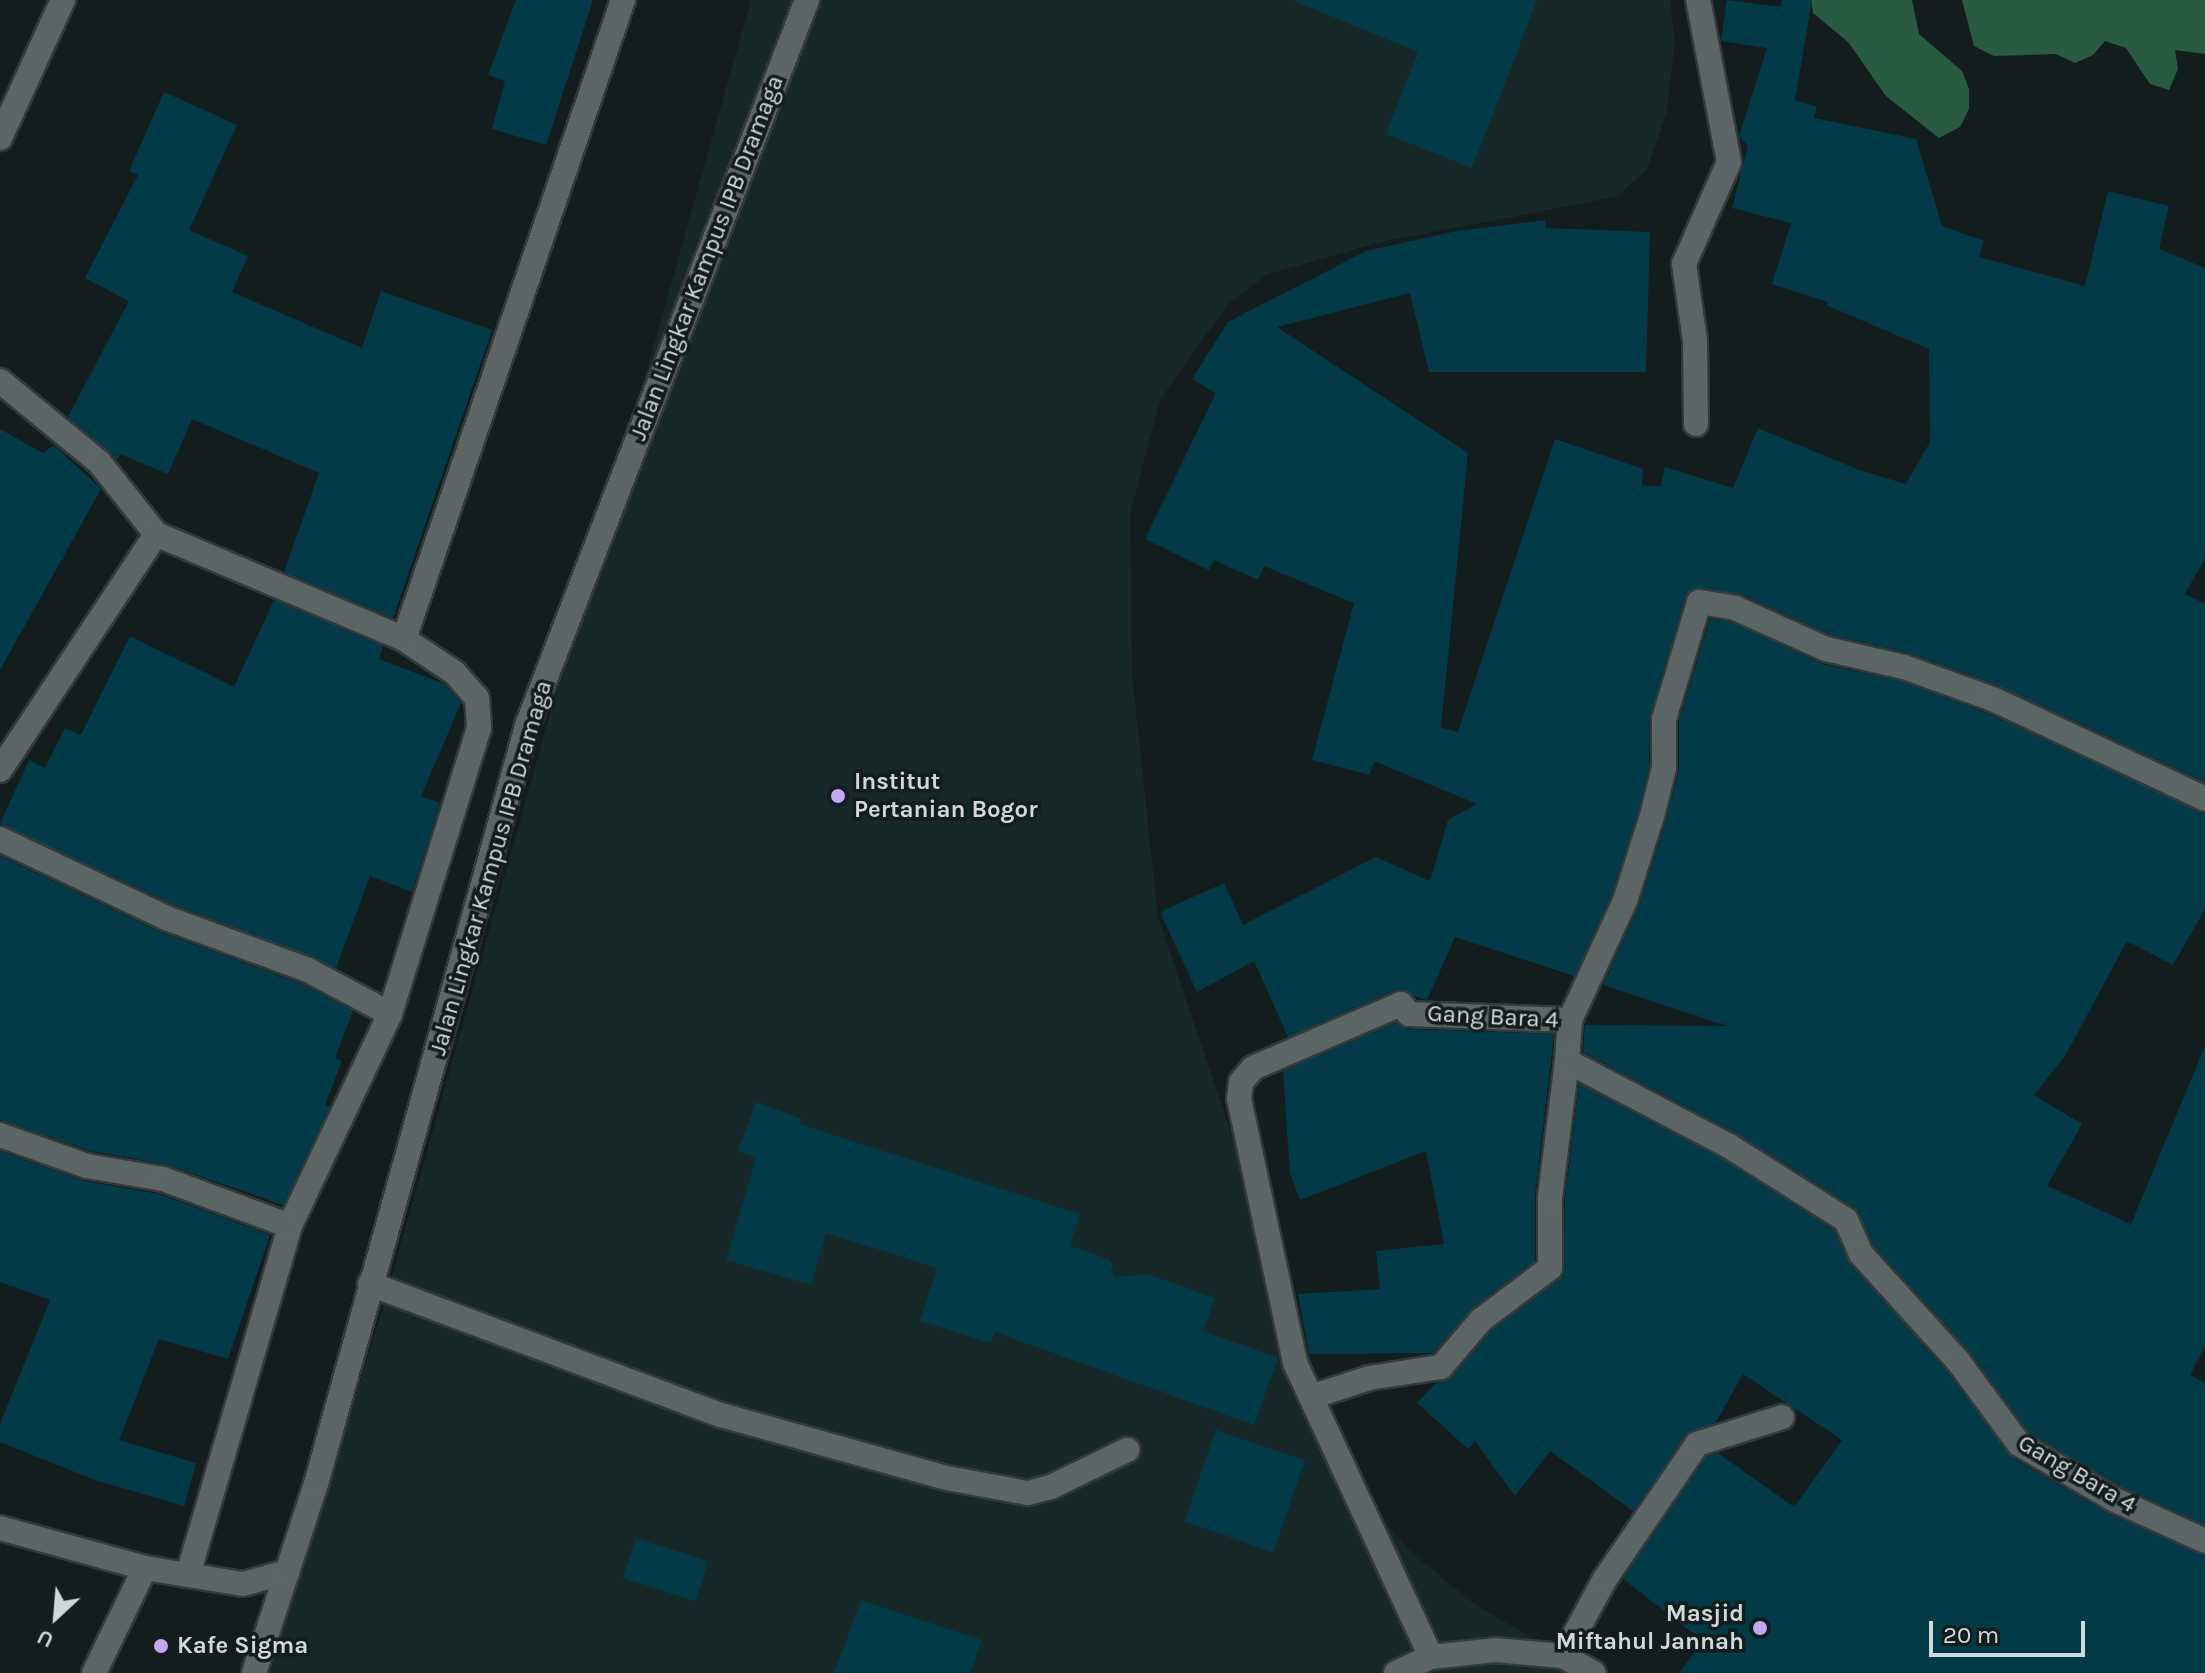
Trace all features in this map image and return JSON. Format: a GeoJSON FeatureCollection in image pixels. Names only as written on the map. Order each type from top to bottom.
{"type":"FeatureCollection","features":[{"type":"Feature","properties":{"kind":"street"},"geometry":{"type":"LineString","coordinates":[[0,138],[63,0]]}},
{"type":"Feature","properties":{"kind":"street"},"geometry":{"type":"LineString","coordinates":[[404,639],[623,0]]}},
{"type":"Feature","properties":{"kind":"street","name":"Jalan Lingkar Kampus IPB Dramaga"},"geometry":{"type":"LineString","coordinates":[[254,1673],[316,1484],[527,726],[807,0]]}},
{"type":"Feature","properties":{"kind":"street"},"geometry":{"type":"LineString","coordinates":[[1696,424],[1695,341],[1684,264],[1729,162],[1698,0]]}},
{"type":"Feature","properties":{"kind":"street"},"geometry":{"type":"LineString","coordinates":[[0,381],[99,462],[156,534],[404,639],[455,673],[477,698],[479,728],[390,1014],[290,1226],[188,1574]]}},
{"type":"Feature","properties":{"kind":"street"},"geometry":{"type":"LineString","coordinates":[[0,770],[156,534]]}},
{"type":"Feature","properties":{"kind":"street"},"geometry":{"type":"LineString","coordinates":[[1570,1020],[1625,901],[1652,816],[1664,768],[1664,719],[1699,602],[1735,608],[1826,649],[1904,667],[1995,700],[2205,799]]}},
{"type":"Feature","properties":{"kind":"street"},"geometry":{"type":"LineString","coordinates":[[0,839],[166,918],[308,970],[390,1014]]}},
{"type":"Feature","properties":{"kind":"street","name":"Gang Bara 4"},"geometry":{"type":"LineString","coordinates":[[1431,1657],[1295,1362],[1239,1099],[1241,1082],[1253,1068],[1401,1004],[1409,1014],[1570,1020],[1567,1061],[1729,1146],[1846,1220],[1861,1254],[1958,1361],[2019,1444],[2113,1499],[2205,1541]]}},
{"type":"Feature","properties":{"kind":"street"},"geometry":{"type":"LineString","coordinates":[[1311,1397],[1369,1378],[1441,1367],[1481,1320],[1550,1268],[1550,1197],[1567,1061]]}},
{"type":"Feature","properties":{"kind":"street"},"geometry":{"type":"LineString","coordinates":[[0,1135],[87,1166],[163,1179],[290,1226]]}},
{"type":"Feature","properties":{"kind":"street"},"geometry":{"type":"LineString","coordinates":[[370,1284],[721,1415],[947,1478],[1028,1493],[1051,1487],[1127,1450]]}},
{"type":"Feature","properties":{"kind":"street"},"geometry":{"type":"LineString","coordinates":[[1563,1656],[1605,1579],[1697,1444],[1782,1417]]}},
{"type":"Feature","properties":{"kind":"street"},"geometry":{"type":"LineString","coordinates":[[0,1528],[145,1568],[243,1584],[287,1572]]}},
{"type":"Feature","properties":{"kind":"street"},"geometry":{"type":"LineString","coordinates":[[94,1673],[145,1568]]}},
{"type":"Feature","properties":{"kind":"street"},"geometry":{"type":"LineString","coordinates":[[1396,1673],[1431,1657],[1495,1650],[1563,1656],[1594,1673]]}},
{"type":"Feature","properties":{"kind":"shaded area","name":"Institut Pertanian Bogor"},"geometry":{"type":"Polygon","coordinates":[[[751,0],[1670,0],[1675,41],[1666,114],[1647,169],[1616,197],[1385,241],[1268,274],[1227,305],[1160,400],[1130,514],[1132,674],[1158,917],[1266,1236],[1302,1410],[1359,1494],[1411,1552],[1474,1604],[1560,1654],[1581,1673],[270,1673],[385,1301],[751,0]]]}},
{"type":"Feature","properties":{"kind":"green space"},"geometry":{"type":"Polygon","coordinates":[[[1811,0],[1912,0],[1919,34],[1962,71],[1969,89],[1969,109],[1960,127],[1939,138],[1886,96],[1848,42],[1813,13],[1811,0]]]}},
{"type":"Feature","properties":{"kind":"green space"},"geometry":{"type":"Polygon","coordinates":[[[1962,0],[2205,0],[2205,54],[2175,50],[2178,69],[2169,90],[2150,84],[2126,48],[2105,41],[2093,55],[2075,63],[2056,54],[1994,56],[1974,46],[1962,0]]]}},
{"type":"Feature","properties":{"kind":"building"},"geometry":{"type":"Polygon","coordinates":[[[516,0],[593,0],[546,145],[492,129],[505,81],[488,75],[516,0]]]}},
{"type":"Feature","properties":{"kind":"building"},"geometry":{"type":"Polygon","coordinates":[[[1292,0],[1537,0],[1472,168],[1386,134],[1418,52],[1292,0]]]}},
{"type":"Feature","properties":{"kind":"building"},"geometry":{"type":"Polygon","coordinates":[[[1727,0],[1780,7],[1782,0],[1812,0],[1795,100],[1817,107],[1814,118],[1916,139],[1942,226],[1984,241],[1979,257],[2085,286],[2108,191],[2169,206],[2159,249],[2205,268],[2205,558],[2185,594],[2205,604],[2205,782],[2000,686],[1909,653],[1831,635],[1741,594],[1695,588],[1685,598],[1650,715],[1649,766],[1638,812],[1611,896],[1574,976],[1455,937],[1427,1000],[1395,990],[1288,1037],[1254,961],[1197,992],[1160,912],[1224,883],[1243,925],[1376,857],[1430,881],[1448,820],[1477,804],[1374,761],[1370,775],[1312,760],[1354,603],[1264,566],[1258,580],[1214,560],[1209,570],[1145,539],[1216,393],[1192,379],[1228,322],[1366,251],[1457,231],[1545,220],[1546,228],[1650,232],[1646,372],[1429,372],[1410,293],[1277,327],[1468,453],[1441,728],[1458,732],[1555,439],[1643,469],[1642,485],[1660,487],[1665,467],[1733,488],[1758,428],[1859,470],[1906,484],[1930,442],[1929,349],[1826,305],[1828,302],[1772,284],[1791,223],[1732,208],[1748,146],[1739,136],[1767,48],[1721,41],[1727,0]]]}},
{"type":"Feature","properties":{"kind":"building"},"geometry":{"type":"Polygon","coordinates":[[[164,92],[237,125],[189,230],[248,256],[232,292],[362,348],[381,291],[492,330],[393,618],[284,572],[319,473],[192,419],[168,474],[120,454],[117,460],[68,417],[129,301],[85,278],[138,175],[129,171],[164,92]]]}},
{"type":"Feature","properties":{"kind":"building"},"geometry":{"type":"Polygon","coordinates":[[[0,429],[43,453],[54,445],[101,489],[0,670],[0,429]]]}},
{"type":"Feature","properties":{"kind":"building"},"geometry":{"type":"Polygon","coordinates":[[[274,600],[383,646],[379,659],[444,684],[461,703],[421,796],[440,803],[412,892],[370,876],[336,968],[172,904],[0,824],[29,760],[45,768],[65,728],[81,735],[130,636],[234,687],[274,600]]]}},
{"type":"Feature","properties":{"kind":"building"},"geometry":{"type":"Polygon","coordinates":[[[1710,619],[1731,622],[1822,664],[1900,681],[1989,714],[2205,814],[2205,909],[2173,965],[2127,941],[2065,1056],[2034,1095],[2082,1124],[2047,1186],[2131,1224],[2205,1046],[2205,1346],[2190,1375],[2205,1383],[2205,1525],[2120,1486],[2029,1433],[1969,1351],[1874,1246],[1854,1207],[1736,1133],[1583,1052],[1585,1025],[1727,1026],[1603,985],[1639,906],[1666,821],[1679,771],[1679,721],[1710,619]]]}},
{"type":"Feature","properties":{"kind":"building"},"geometry":{"type":"Polygon","coordinates":[[[0,856],[160,932],[302,984],[353,1011],[335,1058],[342,1061],[325,1105],[330,1107],[283,1205],[168,1165],[91,1151],[0,1120],[0,856]]]}},
{"type":"Feature","properties":{"kind":"building"},"geometry":{"type":"Polygon","coordinates":[[[1396,1022],[1408,1029],[1554,1034],[1535,1195],[1535,1261],[1472,1308],[1433,1353],[1309,1354],[1298,1294],[1380,1289],[1376,1251],[1444,1244],[1426,1151],[1300,1200],[1290,1173],[1283,1071],[1396,1022]]]}},
{"type":"Feature","properties":{"kind":"building"},"geometry":{"type":"Polygon","coordinates":[[[1579,1084],[1722,1159],[1834,1230],[1850,1264],[1946,1370],[2011,1457],[2107,1513],[2205,1556],[2205,1673],[1679,1673],[1703,1641],[1623,1579],[1706,1457],[1718,1453],[1794,1507],[1842,1440],[1743,1374],[1716,1422],[1685,1436],[1633,1511],[1550,1451],[1515,1496],[1475,1441],[1468,1449],[1417,1403],[1436,1383],[1452,1377],[1491,1331],[1563,1275],[1565,1198],[1579,1084]]]}},
{"type":"Feature","properties":{"kind":"building"},"geometry":{"type":"Polygon","coordinates":[[[756,1102],[802,1119],[799,1124],[1080,1214],[1070,1246],[1110,1260],[1114,1277],[1148,1274],[1215,1298],[1203,1331],[1278,1358],[1254,1425],[995,1332],[991,1343],[920,1321],[937,1268],[826,1233],[811,1285],[726,1260],[756,1158],[738,1151],[756,1102]]]}},
{"type":"Feature","properties":{"kind":"building"},"geometry":{"type":"Polygon","coordinates":[[[0,1151],[84,1181],[159,1194],[270,1235],[228,1359],[159,1339],[119,1440],[196,1463],[184,1506],[95,1480],[0,1442],[0,1424],[50,1300],[0,1282],[0,1151]]]}},
{"type":"Feature","properties":{"kind":"building"},"geometry":{"type":"Polygon","coordinates":[[[1216,1430],[1305,1461],[1273,1552],[1184,1522],[1216,1430]]]}},
{"type":"Feature","properties":{"kind":"building"},"geometry":{"type":"Polygon","coordinates":[[[636,1538],[708,1561],[695,1601],[623,1578],[636,1538]]]}},
{"type":"Feature","properties":{"kind":"building"},"geometry":{"type":"Polygon","coordinates":[[[861,1600],[982,1640],[970,1673],[834,1673],[861,1600]]]}},
{"type":"Feature","properties":{"kind":"place","name":"Institut Pertanian Bogor"},"geometry":{"type":"Point","coordinates":[838,796]}},
{"type":"Feature","properties":{"kind":"place","name":"Masjid Miftahul Jannah"},"geometry":{"type":"Point","coordinates":[1760,1628]}},
{"type":"Feature","properties":{"kind":"place","name":"Kafe Sigma"},"geometry":{"type":"Point","coordinates":[161,1646]}}]}
